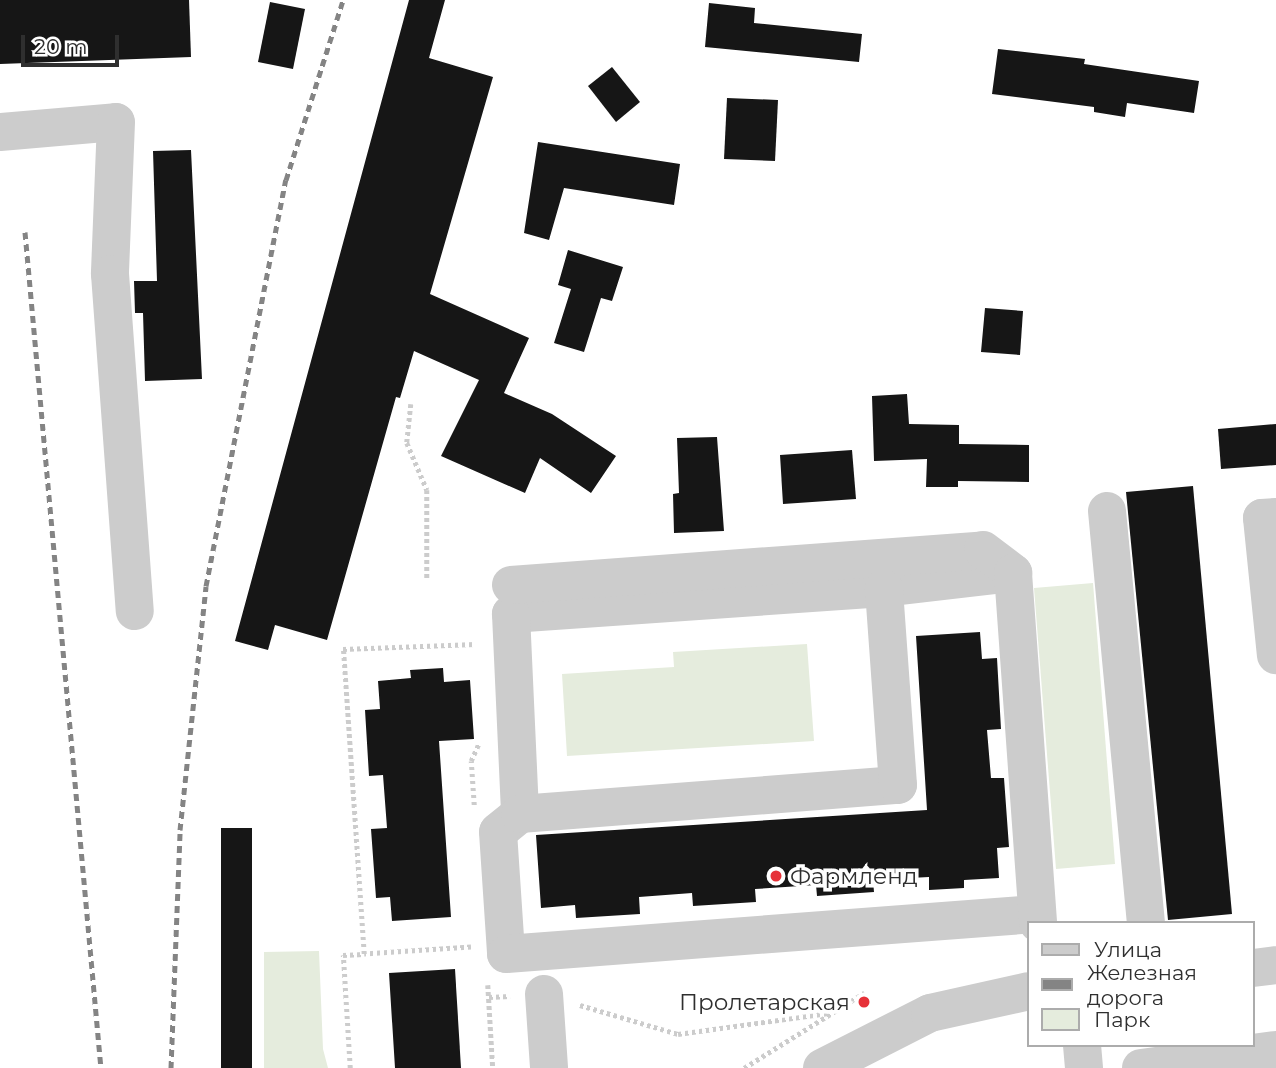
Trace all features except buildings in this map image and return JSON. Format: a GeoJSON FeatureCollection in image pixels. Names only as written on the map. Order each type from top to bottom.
{"type":"FeatureCollection","features":[{"type":"Feature","properties":{"kind":"street"},"geometry":{"type":"LineString","coordinates":[[0,132],[116,122],[110,274],[135,611]]}},
{"type":"Feature","properties":{"kind":"street"},"geometry":{"type":"LineString","coordinates":[[1107,511],[1146,921]]}},
{"type":"Feature","properties":{"kind":"street"},"geometry":{"type":"LineString","coordinates":[[1276,517],[1262,518],[1276,655]]}},
{"type":"Feature","properties":{"kind":"street"},"geometry":{"type":"LineString","coordinates":[[511,585],[983,550],[1013,573],[1037,918],[506,954],[498,832],[520,814],[898,785],[884,588]]}},
{"type":"Feature","properties":{"kind":"street"},"geometry":{"type":"LineString","coordinates":[[520,814],[511,614],[884,588],[1013,573]]}},
{"type":"Feature","properties":{"kind":"street"},"geometry":{"type":"LineString","coordinates":[[1255,968],[1276,965]]}},
{"type":"Feature","properties":{"kind":"street"},"geometry":{"type":"LineString","coordinates":[[822,1068],[930,1013],[1028,991]]}},
{"type":"Feature","properties":{"kind":"street"},"geometry":{"type":"LineString","coordinates":[[544,994],[549,1068]]}},
{"type":"Feature","properties":{"kind":"street"},"geometry":{"type":"LineString","coordinates":[[1083,1047],[1084,1068]]}},
{"type":"Feature","properties":{"kind":"street"},"geometry":{"type":"LineString","coordinates":[[1141,1068],[1276,1050]]}},
{"type":"Feature","properties":{"kind":"path"},"geometry":{"type":"LineString","coordinates":[[411,404],[407,443],[427,489],[427,580]]}},
{"type":"Feature","properties":{"kind":"path"},"geometry":{"type":"LineString","coordinates":[[365,954],[344,649],[475,641],[476,654]]}},
{"type":"Feature","properties":{"kind":"path"},"geometry":{"type":"LineString","coordinates":[[475,814],[471,761],[482,737]]}},
{"type":"Feature","properties":{"kind":"path"},"geometry":{"type":"LineString","coordinates":[[350,1068],[343,955],[485,946]]}},
{"type":"Feature","properties":{"kind":"path"},"geometry":{"type":"LineString","coordinates":[[487,971],[493,1068]]}},
{"type":"Feature","properties":{"kind":"path"},"geometry":{"type":"LineString","coordinates":[[744,1068],[864,993]]}},
{"type":"Feature","properties":{"kind":"path"},"geometry":{"type":"LineString","coordinates":[[489,997],[544,994],[678,1034],[829,1013]]}},
{"type":"Feature","properties":{"kind":"green space"},"geometry":{"type":"Polygon","coordinates":[[[1093,583],[1115,864],[1056,869],[1034,588],[1093,583]]]}},
{"type":"Feature","properties":{"kind":"green space"},"geometry":{"type":"Polygon","coordinates":[[[807,644],[814,741],[567,756],[562,674],[674,667],[673,652],[807,644]]]}},
{"type":"Feature","properties":{"kind":"green space"},"geometry":{"type":"Polygon","coordinates":[[[319,951],[323,1049],[328,1068],[264,1068],[264,952],[319,951]]]}},
{"type":"Feature","properties":{"kind":"railway"},"geometry":{"type":"LineString","coordinates":[[171,1068],[180,830],[206,586],[286,180],[343,0]]}},
{"type":"Feature","properties":{"kind":"railway"},"geometry":{"type":"LineString","coordinates":[[25,232],[101,1068]]}},
{"type":"Feature","properties":{"kind":"place","name":"Фармленд"},"geometry":{"type":"Point","coordinates":[776,876]}},
{"type":"Feature","properties":{"kind":"place","name":"Пролетарская"},"geometry":{"type":"Point","coordinates":[864,1002]}}]}
